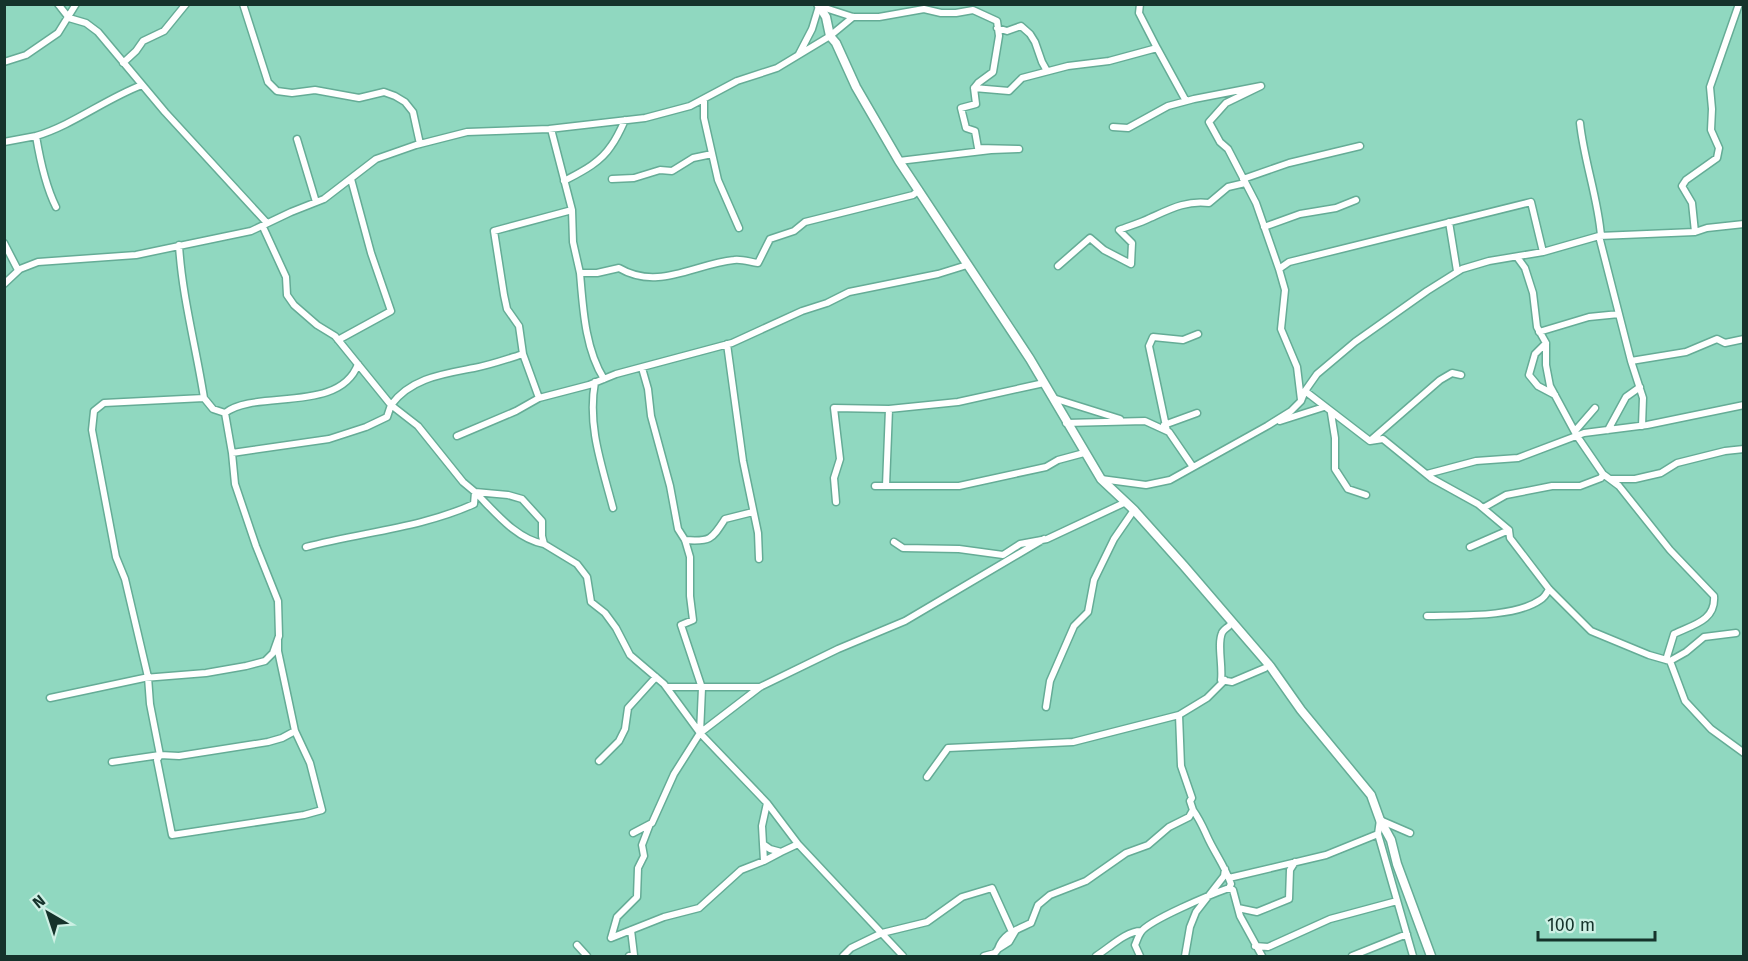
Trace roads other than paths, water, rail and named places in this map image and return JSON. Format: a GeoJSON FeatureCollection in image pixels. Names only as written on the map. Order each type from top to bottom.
{"type":"FeatureCollection","features":[{"type":"Feature","properties":{"kind":"street"},"geometry":{"type":"LineString","coordinates":[[58,4],[69,18],[79,20],[92,28],[265,225],[286,278],[287,295],[294,305],[338,340],[391,405],[418,426],[463,482],[519,534],[533,542],[544,544],[577,564],[587,578],[591,602],[605,613],[630,655],[667,687],[700,733],[767,803],[798,844],[903,957]]}},
{"type":"Feature","properties":{"kind":"street"},"geometry":{"type":"LineString","coordinates":[[4,62],[26,55],[58,33],[76,4]]}},
{"type":"Feature","properties":{"kind":"street"},"geometry":{"type":"LineString","coordinates":[[123,63],[143,41],[164,31],[186,4]]}},
{"type":"Feature","properties":{"kind":"street"},"geometry":{"type":"LineString","coordinates":[[243,4],[268,82],[277,91],[292,93],[315,90],[359,98],[384,92],[395,96],[405,102],[413,112],[420,144]]}},
{"type":"Feature","properties":{"kind":"street"},"geometry":{"type":"LineString","coordinates":[[1140,4],[1139,13],[1186,101]]}},
{"type":"Feature","properties":{"kind":"street"},"geometry":{"type":"LineString","coordinates":[[818,5],[853,17],[879,17],[924,9],[940,13],[969,8],[997,21],[998,49],[993,72],[974,88],[976,104],[961,108],[966,128],[975,131],[978,148],[1019,149],[899,161]]}},
{"type":"Feature","properties":{"kind":"street"},"geometry":{"type":"LineString","coordinates":[[818,5],[826,17],[830,36],[836,43],[856,87],[899,161],[1044,383],[1101,479],[1134,510],[1270,666],[1308,718],[1371,795],[1380,820],[1391,840],[1397,864],[1431,957]]}},
{"type":"Feature","properties":{"kind":"street"},"geometry":{"type":"LineString","coordinates":[[799,56],[812,29],[818,5]]}},
{"type":"Feature","properties":{"kind":"street"},"geometry":{"type":"LineString","coordinates":[[1695,232],[1692,203],[1682,186],[1686,180],[1717,158],[1719,148],[1711,130],[1710,87],[1737,5]]}},
{"type":"Feature","properties":{"kind":"street"},"geometry":{"type":"LineString","coordinates":[[4,284],[18,270],[38,262],[127,256],[238,234],[265,225],[324,199],[376,159],[420,144],[467,132],[551,129],[626,120],[677,110],[704,99],[737,81],[771,71],[830,36],[853,17]]}},
{"type":"Feature","properties":{"kind":"street"},"geometry":{"type":"LineString","coordinates":[[997,28],[1007,31],[1021,26],[1035,42],[1047,71]]}},
{"type":"Feature","properties":{"kind":"street"},"geometry":{"type":"LineString","coordinates":[[974,88],[1009,91],[1022,78],[1068,66],[1109,61],[1157,48]]}},
{"type":"Feature","properties":{"kind":"street"},"geometry":{"type":"LineString","coordinates":[[4,142],[55,130],[121,93],[142,84]]}},
{"type":"Feature","properties":{"kind":"street"},"geometry":{"type":"LineString","coordinates":[[1113,127],[1128,128],[1168,106],[1186,101],[1261,86],[1226,103],[1209,122],[1220,142],[1228,149],[1256,203],[1279,269],[1285,290],[1281,329],[1297,367],[1301,401]]}},
{"type":"Feature","properties":{"kind":"street"},"geometry":{"type":"LineString","coordinates":[[704,99],[704,118],[718,180],[739,228]]}},
{"type":"Feature","properties":{"kind":"street"},"geometry":{"type":"LineString","coordinates":[[564,181],[598,160],[611,147],[626,120]]}},
{"type":"Feature","properties":{"kind":"street"},"geometry":{"type":"LineString","coordinates":[[1580,123],[1582,145],[1591,173],[1592,189],[1600,218],[1600,236],[1631,361],[1643,398],[1642,426]]}},
{"type":"Feature","properties":{"kind":"street"},"geometry":{"type":"LineString","coordinates":[[551,129],[572,210],[573,242],[580,273],[590,346],[594,364],[604,379]]}},
{"type":"Feature","properties":{"kind":"street"},"geometry":{"type":"LineString","coordinates":[[36,136],[43,171],[56,207]]}},
{"type":"Feature","properties":{"kind":"street"},"geometry":{"type":"LineString","coordinates":[[297,139],[316,202]]}},
{"type":"Feature","properties":{"kind":"street"},"geometry":{"type":"LineString","coordinates":[[1058,266],[1090,238],[1104,250],[1131,264],[1132,243],[1119,230],[1170,208],[1198,201],[1209,203],[1228,187],[1289,163],[1360,146]]}},
{"type":"Feature","properties":{"kind":"street"},"geometry":{"type":"LineString","coordinates":[[612,179],[634,178],[660,170],[672,171],[693,158],[712,154]]}},
{"type":"Feature","properties":{"kind":"street"},"geometry":{"type":"LineString","coordinates":[[338,340],[391,311],[371,253],[351,179]]}},
{"type":"Feature","properties":{"kind":"street"},"geometry":{"type":"LineString","coordinates":[[580,273],[597,273],[619,268],[633,276],[658,278],[737,259],[758,263],[770,239],[794,231],[805,222],[913,195],[920,190]]}},
{"type":"Feature","properties":{"kind":"street"},"geometry":{"type":"LineString","coordinates":[[1264,227],[1300,214],[1336,208],[1356,200]]}},
{"type":"Feature","properties":{"kind":"street"},"geometry":{"type":"LineString","coordinates":[[1279,269],[1289,262],[1531,202],[1543,252]]}},
{"type":"Feature","properties":{"kind":"street"},"geometry":{"type":"LineString","coordinates":[[539,398],[523,354],[519,326],[505,302],[494,231],[572,210]]}},
{"type":"Feature","properties":{"kind":"street"},"geometry":{"type":"LineString","coordinates":[[1449,222],[1457,272]]}},
{"type":"Feature","properties":{"kind":"street"},"geometry":{"type":"LineString","coordinates":[[1101,479],[1132,484],[1157,484],[1170,480],[1270,424],[1291,411],[1301,401],[1317,374],[1355,342],[1457,272],[1489,261],[1543,252],[1600,236],[1695,232],[1707,228],[1743,224]]}},
{"type":"Feature","properties":{"kind":"street"},"geometry":{"type":"LineString","coordinates":[[4,243],[18,270]]}},
{"type":"Feature","properties":{"kind":"street"},"geometry":{"type":"LineString","coordinates":[[179,245],[181,281],[204,398],[213,409],[225,413]]}},
{"type":"Feature","properties":{"kind":"street"},"geometry":{"type":"LineString","coordinates":[[1517,257],[1525,268],[1533,293],[1537,327],[1545,343],[1550,386],[1576,433],[1604,474],[1619,486],[1671,550],[1714,596],[1715,606],[1706,619],[1674,634],[1668,660],[1685,701],[1711,729],[1743,753]]}},
{"type":"Feature","properties":{"kind":"street"},"geometry":{"type":"LineString","coordinates":[[457,436],[516,411],[539,398],[727,344],[849,292],[938,274],[967,265]]}},
{"type":"Feature","properties":{"kind":"street"},"geometry":{"type":"LineString","coordinates":[[1539,332],[1589,317],[1619,314]]}},
{"type":"Feature","properties":{"kind":"street"},"geometry":{"type":"LineString","coordinates":[[1193,467],[1166,428],[1149,346],[1153,337],[1183,340],[1198,334]]}},
{"type":"Feature","properties":{"kind":"street"},"geometry":{"type":"LineString","coordinates":[[1631,361],[1686,352],[1717,339],[1725,343],[1743,339]]}},
{"type":"Feature","properties":{"kind":"street"},"geometry":{"type":"LineString","coordinates":[[1545,343],[1535,354],[1529,375],[1538,386],[1555,395]]}},
{"type":"Feature","properties":{"kind":"street"},"geometry":{"type":"LineString","coordinates":[[727,344],[742,461],[758,533],[759,559]]}},
{"type":"Feature","properties":{"kind":"street"},"geometry":{"type":"LineString","coordinates":[[232,453],[329,439],[366,427],[387,417],[391,405],[408,387],[425,380],[523,354]]}},
{"type":"Feature","properties":{"kind":"street"},"geometry":{"type":"LineString","coordinates":[[225,413],[231,409],[255,404],[309,398],[343,383],[356,372],[358,364]]}},
{"type":"Feature","properties":{"kind":"street"},"geometry":{"type":"LineString","coordinates":[[642,368],[678,529],[685,540],[690,557],[690,596],[693,620],[681,626],[702,688],[700,733]]}},
{"type":"Feature","properties":{"kind":"street"},"geometry":{"type":"LineString","coordinates":[[1370,441],[1440,380],[1452,373],[1461,375]]}},
{"type":"Feature","properties":{"kind":"street"},"geometry":{"type":"LineString","coordinates":[[596,382],[592,402],[593,432],[612,508]]}},
{"type":"Feature","properties":{"kind":"street"},"geometry":{"type":"LineString","coordinates":[[836,502],[834,478],[840,459],[834,408],[889,409],[958,402],[1044,383]]}},
{"type":"Feature","properties":{"kind":"street"},"geometry":{"type":"LineString","coordinates":[[1608,430],[1626,397],[1640,387]]}},
{"type":"Feature","properties":{"kind":"street"},"geometry":{"type":"LineString","coordinates":[[1305,391],[1370,441],[1383,439],[1427,474],[1483,508],[1509,530],[1510,538],[1549,589],[1592,631],[1649,655],[1668,660],[1686,652],[1704,637],[1736,633]]}},
{"type":"Feature","properties":{"kind":"street"},"geometry":{"type":"LineString","coordinates":[[204,398],[104,403],[94,411],[92,430],[116,557],[125,579],[148,678],[150,704],[160,755],[157,760],[172,835],[304,815],[322,810],[310,763],[294,731],[278,651],[279,601],[256,546],[236,484],[225,413]]}},
{"type":"Feature","properties":{"kind":"street"},"geometry":{"type":"LineString","coordinates":[[1052,398],[1127,422]]}},
{"type":"Feature","properties":{"kind":"street"},"geometry":{"type":"LineString","coordinates":[[1427,474],[1476,461],[1518,458],[1576,433],[1642,426],[1743,405]]}},
{"type":"Feature","properties":{"kind":"street"},"geometry":{"type":"LineString","coordinates":[[1270,424],[1324,407]]}},
{"type":"Feature","properties":{"kind":"street"},"geometry":{"type":"LineString","coordinates":[[1576,433],[1595,408]]}},
{"type":"Feature","properties":{"kind":"street"},"geometry":{"type":"LineString","coordinates":[[886,486],[889,409]]}},
{"type":"Feature","properties":{"kind":"street"},"geometry":{"type":"LineString","coordinates":[[1330,412],[1335,438],[1335,469],[1348,489],[1366,495]]}},
{"type":"Feature","properties":{"kind":"street"},"geometry":{"type":"LineString","coordinates":[[1066,423],[1145,421],[1166,428],[1197,413]]}},
{"type":"Feature","properties":{"kind":"street"},"geometry":{"type":"LineString","coordinates":[[1611,479],[1635,479],[1661,473],[1677,463],[1743,448]]}},
{"type":"Feature","properties":{"kind":"street"},"geometry":{"type":"LineString","coordinates":[[875,486],[959,486],[1046,467],[1058,460],[1084,453]]}},
{"type":"Feature","properties":{"kind":"street"},"geometry":{"type":"LineString","coordinates":[[1483,508],[1506,495],[1552,486],[1580,486],[1601,478],[1604,474]]}},
{"type":"Feature","properties":{"kind":"street"},"geometry":{"type":"LineString","coordinates":[[476,492],[508,495],[522,499],[542,521],[544,544]]}},
{"type":"Feature","properties":{"kind":"street"},"geometry":{"type":"LineString","coordinates":[[306,547],[347,536],[379,532],[427,521],[474,504],[476,492]]}},
{"type":"Feature","properties":{"kind":"street"},"geometry":{"type":"LineString","coordinates":[[798,844],[741,870],[699,908],[664,917],[611,938],[617,917],[637,897],[638,868],[644,856],[642,845],[650,824],[674,774],[700,733],[760,687],[838,649],[905,621],[1044,539],[1126,502]]}},
{"type":"Feature","properties":{"kind":"street"},"geometry":{"type":"LineString","coordinates":[[1046,707],[1050,681],[1074,626],[1088,612],[1094,580],[1114,539],[1134,510]]}},
{"type":"Feature","properties":{"kind":"street"},"geometry":{"type":"LineString","coordinates":[[685,540],[708,539],[717,534],[724,519],[753,512]]}},
{"type":"Feature","properties":{"kind":"street"},"geometry":{"type":"LineString","coordinates":[[1470,547],[1509,530]]}},
{"type":"Feature","properties":{"kind":"street"},"geometry":{"type":"LineString","coordinates":[[894,542],[903,548],[959,549],[1003,555],[1020,544],[1044,539]]}},
{"type":"Feature","properties":{"kind":"street"},"geometry":{"type":"LineString","coordinates":[[1427,616],[1499,613],[1542,600],[1549,589]]}},
{"type":"Feature","properties":{"kind":"street"},"geometry":{"type":"LineString","coordinates":[[1229,626],[1222,634],[1221,680],[1232,682],[1265,668]]}},
{"type":"Feature","properties":{"kind":"street"},"geometry":{"type":"LineString","coordinates":[[50,698],[105,685],[206,672],[265,661],[273,653],[278,640]]}},
{"type":"Feature","properties":{"kind":"street"},"geometry":{"type":"LineString","coordinates":[[599,760],[619,741],[625,729],[628,708],[656,677]]}},
{"type":"Feature","properties":{"kind":"street"},"geometry":{"type":"LineString","coordinates":[[927,777],[948,748],[1073,742],[1179,715],[1207,698],[1225,680]]}},
{"type":"Feature","properties":{"kind":"street"},"geometry":{"type":"LineString","coordinates":[[667,687],[760,687]]}},
{"type":"Feature","properties":{"kind":"street"},"geometry":{"type":"LineString","coordinates":[[1179,715],[1181,766],[1192,798],[1190,801],[1226,868],[1231,884],[1229,888]]}},
{"type":"Feature","properties":{"kind":"street"},"geometry":{"type":"LineString","coordinates":[[112,762],[160,755],[179,756],[268,742],[294,731]]}},
{"type":"Feature","properties":{"kind":"street"},"geometry":{"type":"LineString","coordinates":[[764,861],[762,826],[767,803]]}},
{"type":"Feature","properties":{"kind":"street"},"geometry":{"type":"LineString","coordinates":[[984,957],[998,952],[1009,942],[1014,931],[1030,923],[1038,905],[1050,895],[1086,881],[1126,853],[1148,845],[1169,827],[1189,817],[1193,810]]}},
{"type":"Feature","properties":{"kind":"street"},"geometry":{"type":"LineString","coordinates":[[1380,820],[1410,833]]}},
{"type":"Feature","properties":{"kind":"street"},"geometry":{"type":"LineString","coordinates":[[1380,820],[1378,834],[1413,957]]}},
{"type":"Feature","properties":{"kind":"street"},"geometry":{"type":"LineString","coordinates":[[633,833],[650,824]]}},
{"type":"Feature","properties":{"kind":"street"},"geometry":{"type":"LineString","coordinates":[[1229,878],[1326,855],[1378,834]]}},
{"type":"Feature","properties":{"kind":"street"},"geometry":{"type":"LineString","coordinates":[[764,844],[770,849],[781,852]]}},
{"type":"Feature","properties":{"kind":"street"},"geometry":{"type":"LineString","coordinates":[[1238,908],[1257,912],[1289,899],[1290,870],[1294,862]]}},
{"type":"Feature","properties":{"kind":"street"},"geometry":{"type":"LineString","coordinates":[[1185,957],[1190,927],[1196,912],[1224,876],[1226,868]]}},
{"type":"Feature","properties":{"kind":"street"},"geometry":{"type":"LineString","coordinates":[[843,957],[851,948],[882,933],[927,922],[962,897],[992,888],[1014,931]]}},
{"type":"Feature","properties":{"kind":"street"},"geometry":{"type":"LineString","coordinates":[[1229,888],[1233,890],[1238,908],[1262,957]]}},
{"type":"Feature","properties":{"kind":"street"},"geometry":{"type":"LineString","coordinates":[[1096,957],[1129,934],[1141,931],[1210,895],[1229,888]]}},
{"type":"Feature","properties":{"kind":"street"},"geometry":{"type":"LineString","coordinates":[[1255,946],[1268,947],[1330,919],[1397,901]]}},
{"type":"Feature","properties":{"kind":"street"},"geometry":{"type":"LineString","coordinates":[[629,957],[634,955],[631,930]]}},
{"type":"Feature","properties":{"kind":"street"},"geometry":{"type":"LineString","coordinates":[[1140,957],[1135,945],[1141,931]]}},
{"type":"Feature","properties":{"kind":"street"},"geometry":{"type":"LineString","coordinates":[[1352,957],[1407,934]]}},
{"type":"Feature","properties":{"kind":"street"},"geometry":{"type":"LineString","coordinates":[[577,945],[586,957]]}}]}
